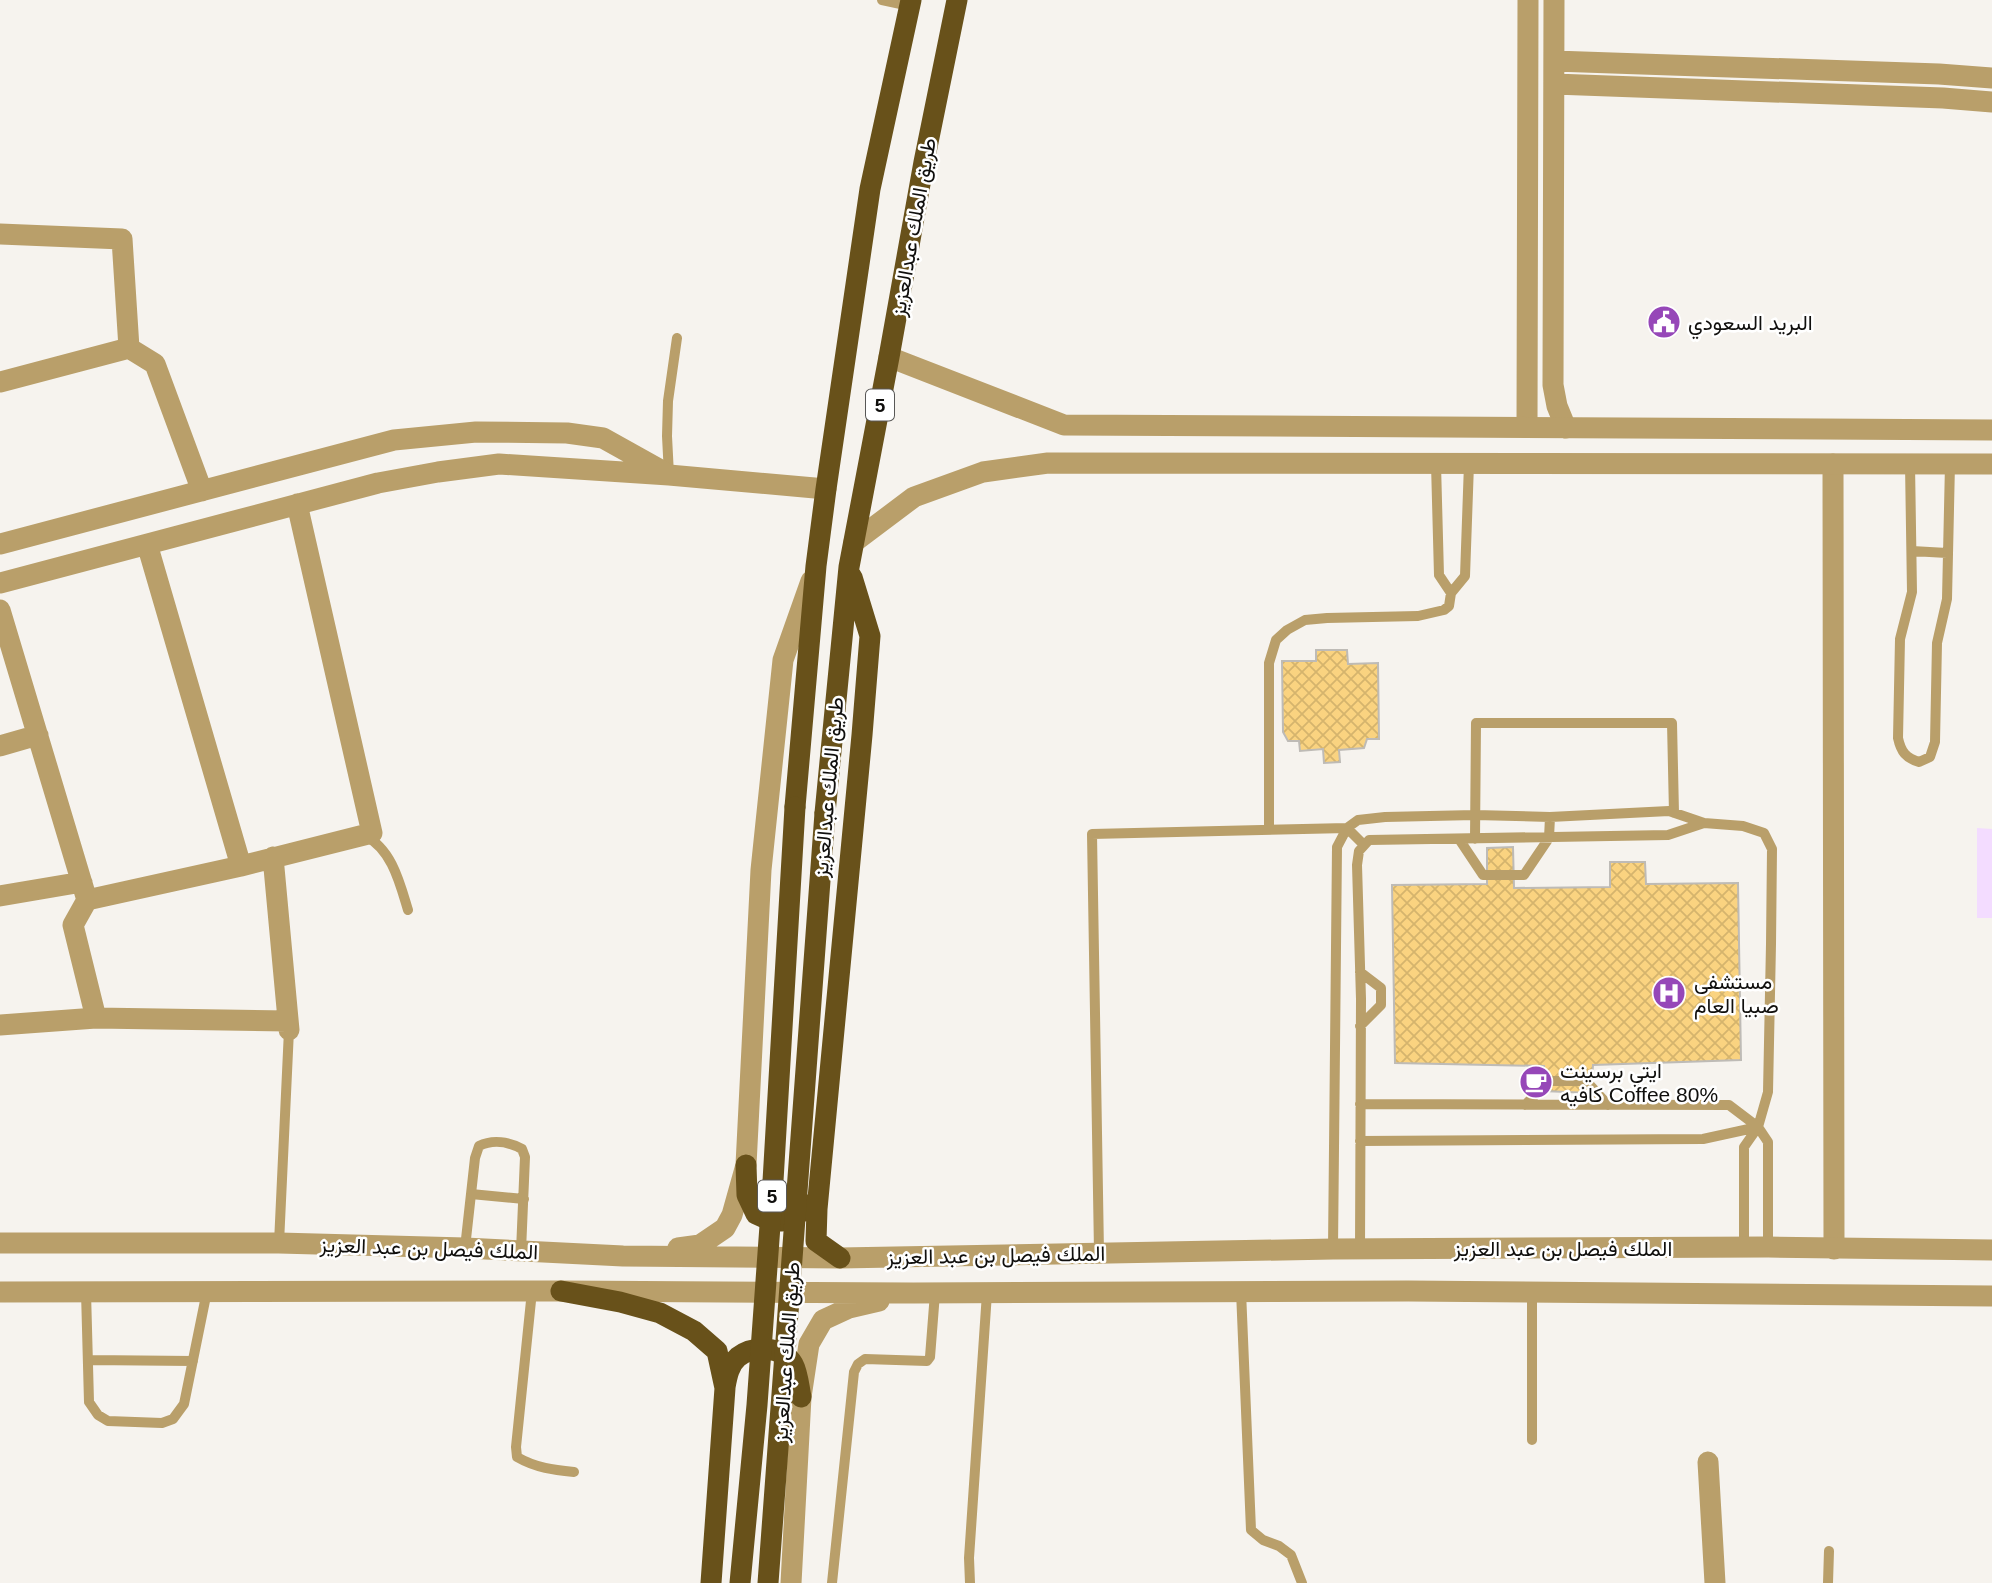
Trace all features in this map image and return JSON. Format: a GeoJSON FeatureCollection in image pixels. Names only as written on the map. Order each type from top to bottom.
{"type":"FeatureCollection","features":[{"type":"Feature","properties":{"kind":"highway","name":"طريق الملك عبدالعزيز"},"geometry":{"type":"LineString","coordinates":[[768,1583],[825,813],[849,567],[924,162],[957,0]]}},
{"type":"Feature","properties":{"kind":"highway","name":"طريق الملك عبدالعزيز"},"geometry":{"type":"LineString","coordinates":[[740,1583],[757,1405],[795,807],[816,566],[870,189],[911,3]]}},
{"type":"Feature","properties":{"kind":"highway"},"geometry":{"type":"LineString","coordinates":[[839,1258],[816,1241],[870,636],[849,567]]}},
{"type":"Feature","properties":{"kind":"highway"},"geometry":{"type":"LineString","coordinates":[[746,1165],[747,1195],[756,1214],[767,1219],[782,1221],[805,1210],[820,1175]]}},
{"type":"Feature","properties":{"kind":"highway"},"geometry":{"type":"LineString","coordinates":[[561,1290],[660,1313],[694,1331],[717,1351],[725,1388]]}},
{"type":"Feature","properties":{"kind":"highway"},"geometry":{"type":"LineString","coordinates":[[710,1583],[725,1388],[729,1370],[737,1358],[751,1349],[776,1350],[793,1363],[801,1397]]}},
{"type":"Feature","properties":{"kind":"street"},"geometry":{"type":"LineString","coordinates":[[1527,427],[1528,0]]}},
{"type":"Feature","properties":{"kind":"street"},"geometry":{"type":"LineString","coordinates":[[1554,0],[1553,384],[1566,428]]}},
{"type":"Feature","properties":{"kind":"street"},"geometry":{"type":"LineString","coordinates":[[1554,61],[1992,78]]}},
{"type":"Feature","properties":{"kind":"street"},"geometry":{"type":"LineString","coordinates":[[1554,85],[1944,98],[1992,102]]}},
{"type":"Feature","properties":{"kind":"street"},"geometry":{"type":"LineString","coordinates":[[0,234],[122,239],[129,348]]}},
{"type":"Feature","properties":{"kind":"street"},"geometry":{"type":"LineString","coordinates":[[0,382],[129,348],[155,364],[202,491]]}},
{"type":"Feature","properties":{"kind":"street"},"geometry":{"type":"LineString","coordinates":[[889,357],[1064,425],[1992,430]]}},
{"type":"Feature","properties":{"kind":"street"},"geometry":{"type":"LineString","coordinates":[[0,544],[394,440],[476,432],[567,433],[603,438],[669,475]]}},
{"type":"Feature","properties":{"kind":"street"},"geometry":{"type":"LineString","coordinates":[[854,542],[914,497],[983,472],[1048,463],[1992,464]]}},
{"type":"Feature","properties":{"kind":"street"},"geometry":{"type":"LineString","coordinates":[[0,583],[378,483],[499,464],[826,489]]}},
{"type":"Feature","properties":{"kind":"street"},"geometry":{"type":"LineString","coordinates":[[1833,464],[1834,1249]]}},
{"type":"Feature","properties":{"kind":"street"},"geometry":{"type":"LineString","coordinates":[[0,896],[85,891],[241,866],[372,833],[297,505]]}},
{"type":"Feature","properties":{"kind":"street"},"geometry":{"type":"LineString","coordinates":[[146,544],[241,866]]}},
{"type":"Feature","properties":{"kind":"street"},"geometry":{"type":"LineString","coordinates":[[623,1256],[699,1245],[725,1228],[732,1215],[746,1165],[761,870],[783,660],[816,566]]}},
{"type":"Feature","properties":{"kind":"street"},"geometry":{"type":"LineString","coordinates":[[0,610],[85,891],[73,925],[96,1018]]}},
{"type":"Feature","properties":{"kind":"street"},"geometry":{"type":"LineString","coordinates":[[0,747],[38,735]]}},
{"type":"Feature","properties":{"kind":"street"},"geometry":{"type":"LineString","coordinates":[[0,1025],[96,1018],[289,1025],[273,858]]}},
{"type":"Feature","properties":{"kind":"street","name":"الملك فيصل بن عبد العزيز"},"geometry":{"type":"LineString","coordinates":[[0,1243],[279,1243],[623,1256],[839,1258],[1333,1249],[1768,1247],[1992,1250]]}},
{"type":"Feature","properties":{"kind":"street","name":"الملك فيصل بن عبد العزيز"},"geometry":{"type":"LineString","coordinates":[[0,1292],[1241,1291],[1992,1296]]}},
{"type":"Feature","properties":{"kind":"street"},"geometry":{"type":"LineString","coordinates":[[791,1583],[801,1397],[809,1345],[823,1321],[849,1308],[913,1293]]}},
{"type":"Feature","properties":{"kind":"street"},"geometry":{"type":"LineString","coordinates":[[1708,1462],[1715,1583]]}},
{"type":"Feature","properties":{"kind":"lane"},"geometry":{"type":"LineString","coordinates":[[882,0],[911,3]]}},
{"type":"Feature","properties":{"kind":"lane"},"geometry":{"type":"LineString","coordinates":[[669,475],[668,401],[677,338]]}},
{"type":"Feature","properties":{"kind":"lane"},"geometry":{"type":"LineString","coordinates":[[1436,464],[1439,575],[1451,593]]}},
{"type":"Feature","properties":{"kind":"lane"},"geometry":{"type":"LineString","coordinates":[[1269,830],[1269,663],[1276,640],[1305,620],[1418,616],[1439,613],[1449,606],[1451,593],[1465,576],[1469,464]]}},
{"type":"Feature","properties":{"kind":"lane"},"geometry":{"type":"LineString","coordinates":[[1910,464],[1912,592],[1900,639],[1898,738],[1900,749],[1908,758],[1919,762],[1930,757],[1935,742],[1937,643],[1947,600],[1950,464]]}},
{"type":"Feature","properties":{"kind":"lane"},"geometry":{"type":"LineString","coordinates":[[1912,551],[1947,553]]}},
{"type":"Feature","properties":{"kind":"lane"},"geometry":{"type":"LineString","coordinates":[[1475,839],[1476,723],[1672,723],[1674,813]]}},
{"type":"Feature","properties":{"kind":"lane"},"geometry":{"type":"LineString","coordinates":[[1333,1249],[1338,847],[1347,828],[1358,820],[1385,817],[1550,817],[1669,811],[1704,823],[1742,826],[1764,832],[1772,849],[1768,1092],[1758,1126],[1744,1147],[1744,1247]]}},
{"type":"Feature","properties":{"kind":"lane"},"geometry":{"type":"LineString","coordinates":[[1459,839],[1483,875],[1524,875],[1549,838],[1550,817]]}},
{"type":"Feature","properties":{"kind":"lane"},"geometry":{"type":"LineString","coordinates":[[1360,1249],[1359,851],[1369,839],[1668,835],[1704,823]]}},
{"type":"Feature","properties":{"kind":"lane"},"geometry":{"type":"LineString","coordinates":[[1099,1252],[1092,834],[1347,828],[1364,845]]}},
{"type":"Feature","properties":{"kind":"lane"},"geometry":{"type":"LineString","coordinates":[[362,835],[375,841],[387,857],[399,880],[408,910]]}},
{"type":"Feature","properties":{"kind":"lane"},"geometry":{"type":"LineString","coordinates":[[1360,972],[1381,988],[1381,1005],[1360,1026]]}},
{"type":"Feature","properties":{"kind":"lane"},"geometry":{"type":"LineString","coordinates":[[279,1243],[289,1025]]}},
{"type":"Feature","properties":{"kind":"lane"},"geometry":{"type":"LineString","coordinates":[[1525,1105],[1549,1081],[1586,1081],[1608,1105]]}},
{"type":"Feature","properties":{"kind":"lane"},"geometry":{"type":"LineString","coordinates":[[1360,1104],[1730,1105],[1758,1126],[1768,1142],[1768,1247]]}},
{"type":"Feature","properties":{"kind":"lane"},"geometry":{"type":"LineString","coordinates":[[1360,1141],[1703,1139],[1758,1126]]}},
{"type":"Feature","properties":{"kind":"lane"},"geometry":{"type":"LineString","coordinates":[[465,1248],[475,1158],[480,1146],[487,1142],[510,1143],[522,1149],[525,1157],[521,1251]]}},
{"type":"Feature","properties":{"kind":"lane"},"geometry":{"type":"LineString","coordinates":[[471,1194],[524,1199]]}},
{"type":"Feature","properties":{"kind":"lane"},"geometry":{"type":"LineString","coordinates":[[86,1292],[89,1402],[98,1415],[108,1421],[162,1423],[173,1419],[184,1404],[207,1291]]}},
{"type":"Feature","properties":{"kind":"lane"},"geometry":{"type":"LineString","coordinates":[[531,1291],[517,1457],[528,1464],[547,1469],[575,1472]]}},
{"type":"Feature","properties":{"kind":"lane"},"geometry":{"type":"LineString","coordinates":[[1241,1291],[1251,1531],[1291,1555],[1302,1583]]}},
{"type":"Feature","properties":{"kind":"lane"},"geometry":{"type":"LineString","coordinates":[[1532,1292],[1532,1440]]}},
{"type":"Feature","properties":{"kind":"lane"},"geometry":{"type":"LineString","coordinates":[[832,1583],[854,1372],[865,1359],[927,1361],[930,1357],[935,1293]]}},
{"type":"Feature","properties":{"kind":"lane"},"geometry":{"type":"LineString","coordinates":[[970,1583],[969,1558],[987,1293]]}},
{"type":"Feature","properties":{"kind":"lane"},"geometry":{"type":"LineString","coordinates":[[88,1360],[193,1361]]}},
{"type":"Feature","properties":{"kind":"lane"},"geometry":{"type":"LineString","coordinates":[[1828,1583],[1829,1550]]}},
{"type":"Feature","properties":{"kind":"shaded area"},"geometry":{"type":"Polygon","coordinates":[[[1977,828],[1992,829],[1992,918],[1977,918],[1977,828]]]}},
{"type":"Feature","properties":{"kind":"building"},"geometry":{"type":"Polygon","coordinates":[[[1316,650],[1347,650],[1348,664],[1378,663],[1379,739],[1367,739],[1364,748],[1339,750],[1340,762],[1324,763],[1323,749],[1300,751],[1299,741],[1288,741],[1283,732],[1282,661],[1316,661],[1316,650]]]}},
{"type":"Feature","properties":{"kind":"building"},"geometry":{"type":"Polygon","coordinates":[[[1513,847],[1514,888],[1610,887],[1610,862],[1645,862],[1646,884],[1738,883],[1741,1060],[1593,1065],[1591,1093],[1543,1091],[1544,1066],[1395,1063],[1392,885],[1487,884],[1487,848],[1513,847]]]}},
{"type":"Feature","properties":{"kind":"place","name":"البريد السعودي"},"geometry":{"type":"Point","coordinates":[1664,322]}},
{"type":"Feature","properties":{"kind":"place","name":"مستشفى صبيا العام"},"geometry":{"type":"Point","coordinates":[1669,993]}},
{"type":"Feature","properties":{"kind":"place","name":"ايتي برسينت كافيه Coffee 80%"},"geometry":{"type":"Point","coordinates":[1536,1082]}}]}
